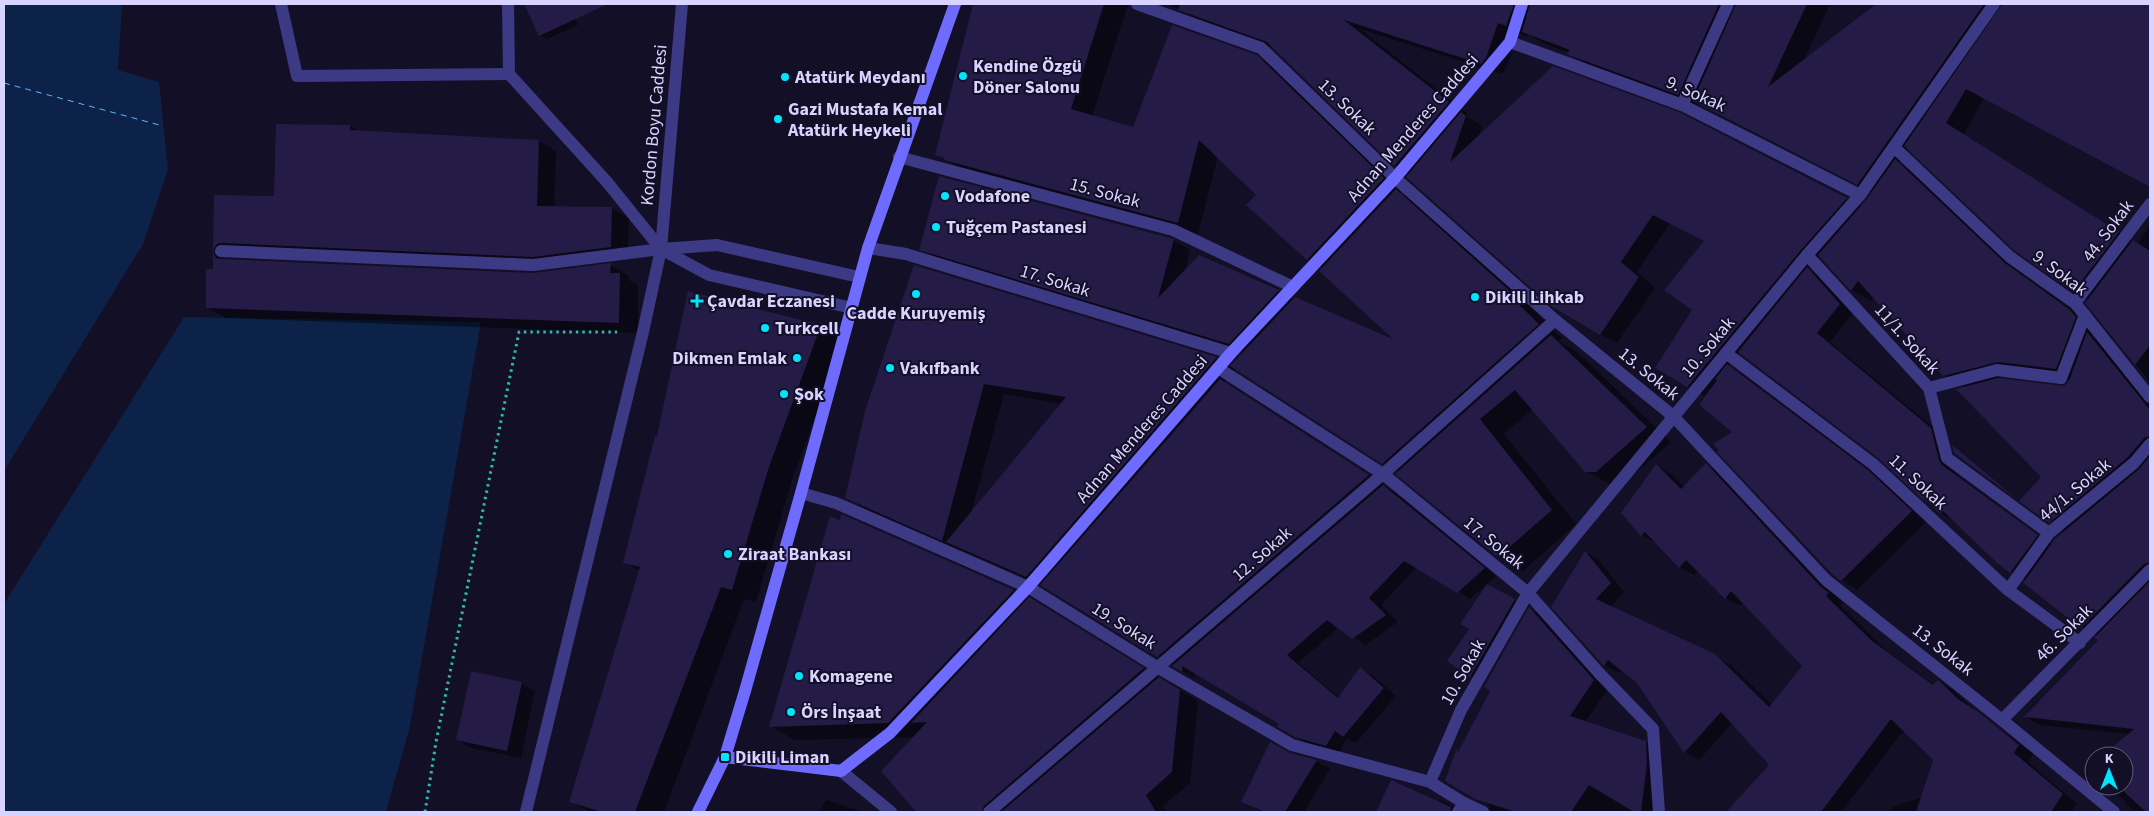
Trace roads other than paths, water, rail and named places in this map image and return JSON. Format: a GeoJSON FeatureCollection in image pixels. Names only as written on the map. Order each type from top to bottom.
{"type":"FeatureCollection","features":[{"type":"Feature","properties":{"kind":"street"},"geometry":{"type":"LineString","coordinates":[[281,4],[297,76],[509,74]]}},
{"type":"Feature","properties":{"kind":"street"},"geometry":{"type":"LineString","coordinates":[[508,4],[509,74],[607,182],[661,249],[709,275],[852,308]]}},
{"type":"Feature","properties":{"kind":"street","name":"Kordon Boyu Caddesi"},"geometry":{"type":"LineString","coordinates":[[526,812],[643,332],[661,249],[682,4]]}},
{"type":"Feature","properties":{"kind":"street"},"geometry":{"type":"LineString","coordinates":[[698,812],[725,757],[801,493],[868,248],[955,4]]}},
{"type":"Feature","properties":{"kind":"street","name":"13. Sokak"},"geometry":{"type":"LineString","coordinates":[[1136,4],[1261,48],[1395,178],[1555,320],[1673,416],[1826,580],[2114,812]]}},
{"type":"Feature","properties":{"kind":"street","name":"Adnan Menderes Caddesi"},"geometry":{"type":"LineString","coordinates":[[841,771],[890,733],[1028,587],[1231,353],[1395,178],[1510,42],[1522,4]]}},
{"type":"Feature","properties":{"kind":"street"},"geometry":{"type":"LineString","coordinates":[[1682,105],[1728,4]]}},
{"type":"Feature","properties":{"kind":"street","name":"10. Sokak"},"geometry":{"type":"LineString","coordinates":[[1430,782],[1461,710],[1528,593],[1807,255],[1860,195],[1994,4]]}},
{"type":"Feature","properties":{"kind":"street","name":"9. Sokak"},"geometry":{"type":"LineString","coordinates":[[1510,42],[1682,105],[1860,195]]}},
{"type":"Feature","properties":{"kind":"street","name":"9. Sokak"},"geometry":{"type":"LineString","coordinates":[[1894,147],[2010,257],[2076,303],[2150,397]]}},
{"type":"Feature","properties":{"kind":"street","name":"15. Sokak"},"geometry":{"type":"LineString","coordinates":[[899,157],[1173,230],[1293,287]]}},
{"type":"Feature","properties":{"kind":"street","name":"44. Sokak"},"geometry":{"type":"LineString","coordinates":[[2076,303],[2150,204]]}},
{"type":"Feature","properties":{"kind":"street"},"geometry":{"type":"LineString","coordinates":[[221,251],[533,265],[661,249],[717,245],[860,278]]}},
{"type":"Feature","properties":{"kind":"street","name":"17. Sokak"},"geometry":{"type":"LineString","coordinates":[[868,248],[906,254],[1231,353]]}},
{"type":"Feature","properties":{"kind":"street","name":"11/1. Sokak"},"geometry":{"type":"LineString","coordinates":[[1807,255],[1930,388],[1947,458],[2049,533]]}},
{"type":"Feature","properties":{"kind":"street"},"geometry":{"type":"LineString","coordinates":[[1930,388],[1997,370],[2061,378],[2085,315]]}},
{"type":"Feature","properties":{"kind":"street","name":"12. Sokak"},"geometry":{"type":"LineString","coordinates":[[989,812],[1383,474],[1555,320]]}},
{"type":"Feature","properties":{"kind":"street","name":"11. Sokak"},"geometry":{"type":"LineString","coordinates":[[1726,353],[1874,464],[2008,590],[2080,643]]}},
{"type":"Feature","properties":{"kind":"street","name":"17. Sokak"},"geometry":{"type":"LineString","coordinates":[[1218,368],[1383,474],[1528,593],[1600,674],[1653,729],[1659,812]]}},
{"type":"Feature","properties":{"kind":"street","name":"44/1. Sokak"},"geometry":{"type":"LineString","coordinates":[[2008,590],[2049,533],[2134,463],[2150,444]]}},
{"type":"Feature","properties":{"kind":"street","name":"19. Sokak"},"geometry":{"type":"LineString","coordinates":[[801,493],[836,503],[1028,587],[1157,667],[1292,745],[1430,782]]}},
{"type":"Feature","properties":{"kind":"street","name":"46. Sokak"},"geometry":{"type":"LineString","coordinates":[[2002,720],[2150,570]]}},
{"type":"Feature","properties":{"kind":"street"},"geometry":{"type":"LineString","coordinates":[[725,757],[841,771],[891,812]]}},
{"type":"Feature","properties":{"kind":"street"},"geometry":{"type":"LineString","coordinates":[[1430,782],[1461,808],[1483,812]]}},
{"type":"Feature","properties":{"kind":"water"},"geometry":{"type":"Polygon","coordinates":[[[4,4],[122,4],[118,70],[159,82],[168,170],[143,244],[4,471],[4,4]]]}},
{"type":"Feature","properties":{"kind":"water"},"geometry":{"type":"Polygon","coordinates":[[[184,317],[481,322],[410,726],[386,812],[4,812],[4,604],[184,317]]]}},
{"type":"Feature","properties":{"kind":"place","name":"Kendine Özgü Döner Salonu"},"geometry":{"type":"Point","coordinates":[963,76]}},
{"type":"Feature","properties":{"kind":"place","name":"Atatürk Meydanı"},"geometry":{"type":"Point","coordinates":[785,77]}},
{"type":"Feature","properties":{"kind":"place","name":"Gazi Mustafa Kemal Atatürk Heykeli"},"geometry":{"type":"Point","coordinates":[778,119]}},
{"type":"Feature","properties":{"kind":"place","name":"Vodafone"},"geometry":{"type":"Point","coordinates":[945,196]}},
{"type":"Feature","properties":{"kind":"place","name":"Tuğçem Pastanesi"},"geometry":{"type":"Point","coordinates":[936,227]}},
{"type":"Feature","properties":{"kind":"place","name":"Cadde Kuruyemiş"},"geometry":{"type":"Point","coordinates":[916,294]}},
{"type":"Feature","properties":{"kind":"place","name":"Dikili Lihkab"},"geometry":{"type":"Point","coordinates":[1475,297]}},
{"type":"Feature","properties":{"kind":"place","name":"Çavdar Eczanesi"},"geometry":{"type":"Point","coordinates":[697,301]}},
{"type":"Feature","properties":{"kind":"place","name":"Turkcell"},"geometry":{"type":"Point","coordinates":[765,328]}},
{"type":"Feature","properties":{"kind":"place","name":"Dikmen Emlak"},"geometry":{"type":"Point","coordinates":[797,358]}},
{"type":"Feature","properties":{"kind":"place","name":"Vakıfbank"},"geometry":{"type":"Point","coordinates":[890,368]}},
{"type":"Feature","properties":{"kind":"place","name":"Şok"},"geometry":{"type":"Point","coordinates":[784,394]}},
{"type":"Feature","properties":{"kind":"place","name":"Ziraat Bankası"},"geometry":{"type":"Point","coordinates":[728,554]}},
{"type":"Feature","properties":{"kind":"place","name":"Komagene"},"geometry":{"type":"Point","coordinates":[799,676]}},
{"type":"Feature","properties":{"kind":"place","name":"Örs İnşaat"},"geometry":{"type":"Point","coordinates":[791,712]}},
{"type":"Feature","properties":{"kind":"place","name":"Dikili Liman"},"geometry":{"type":"Point","coordinates":[725,757]}}]}
